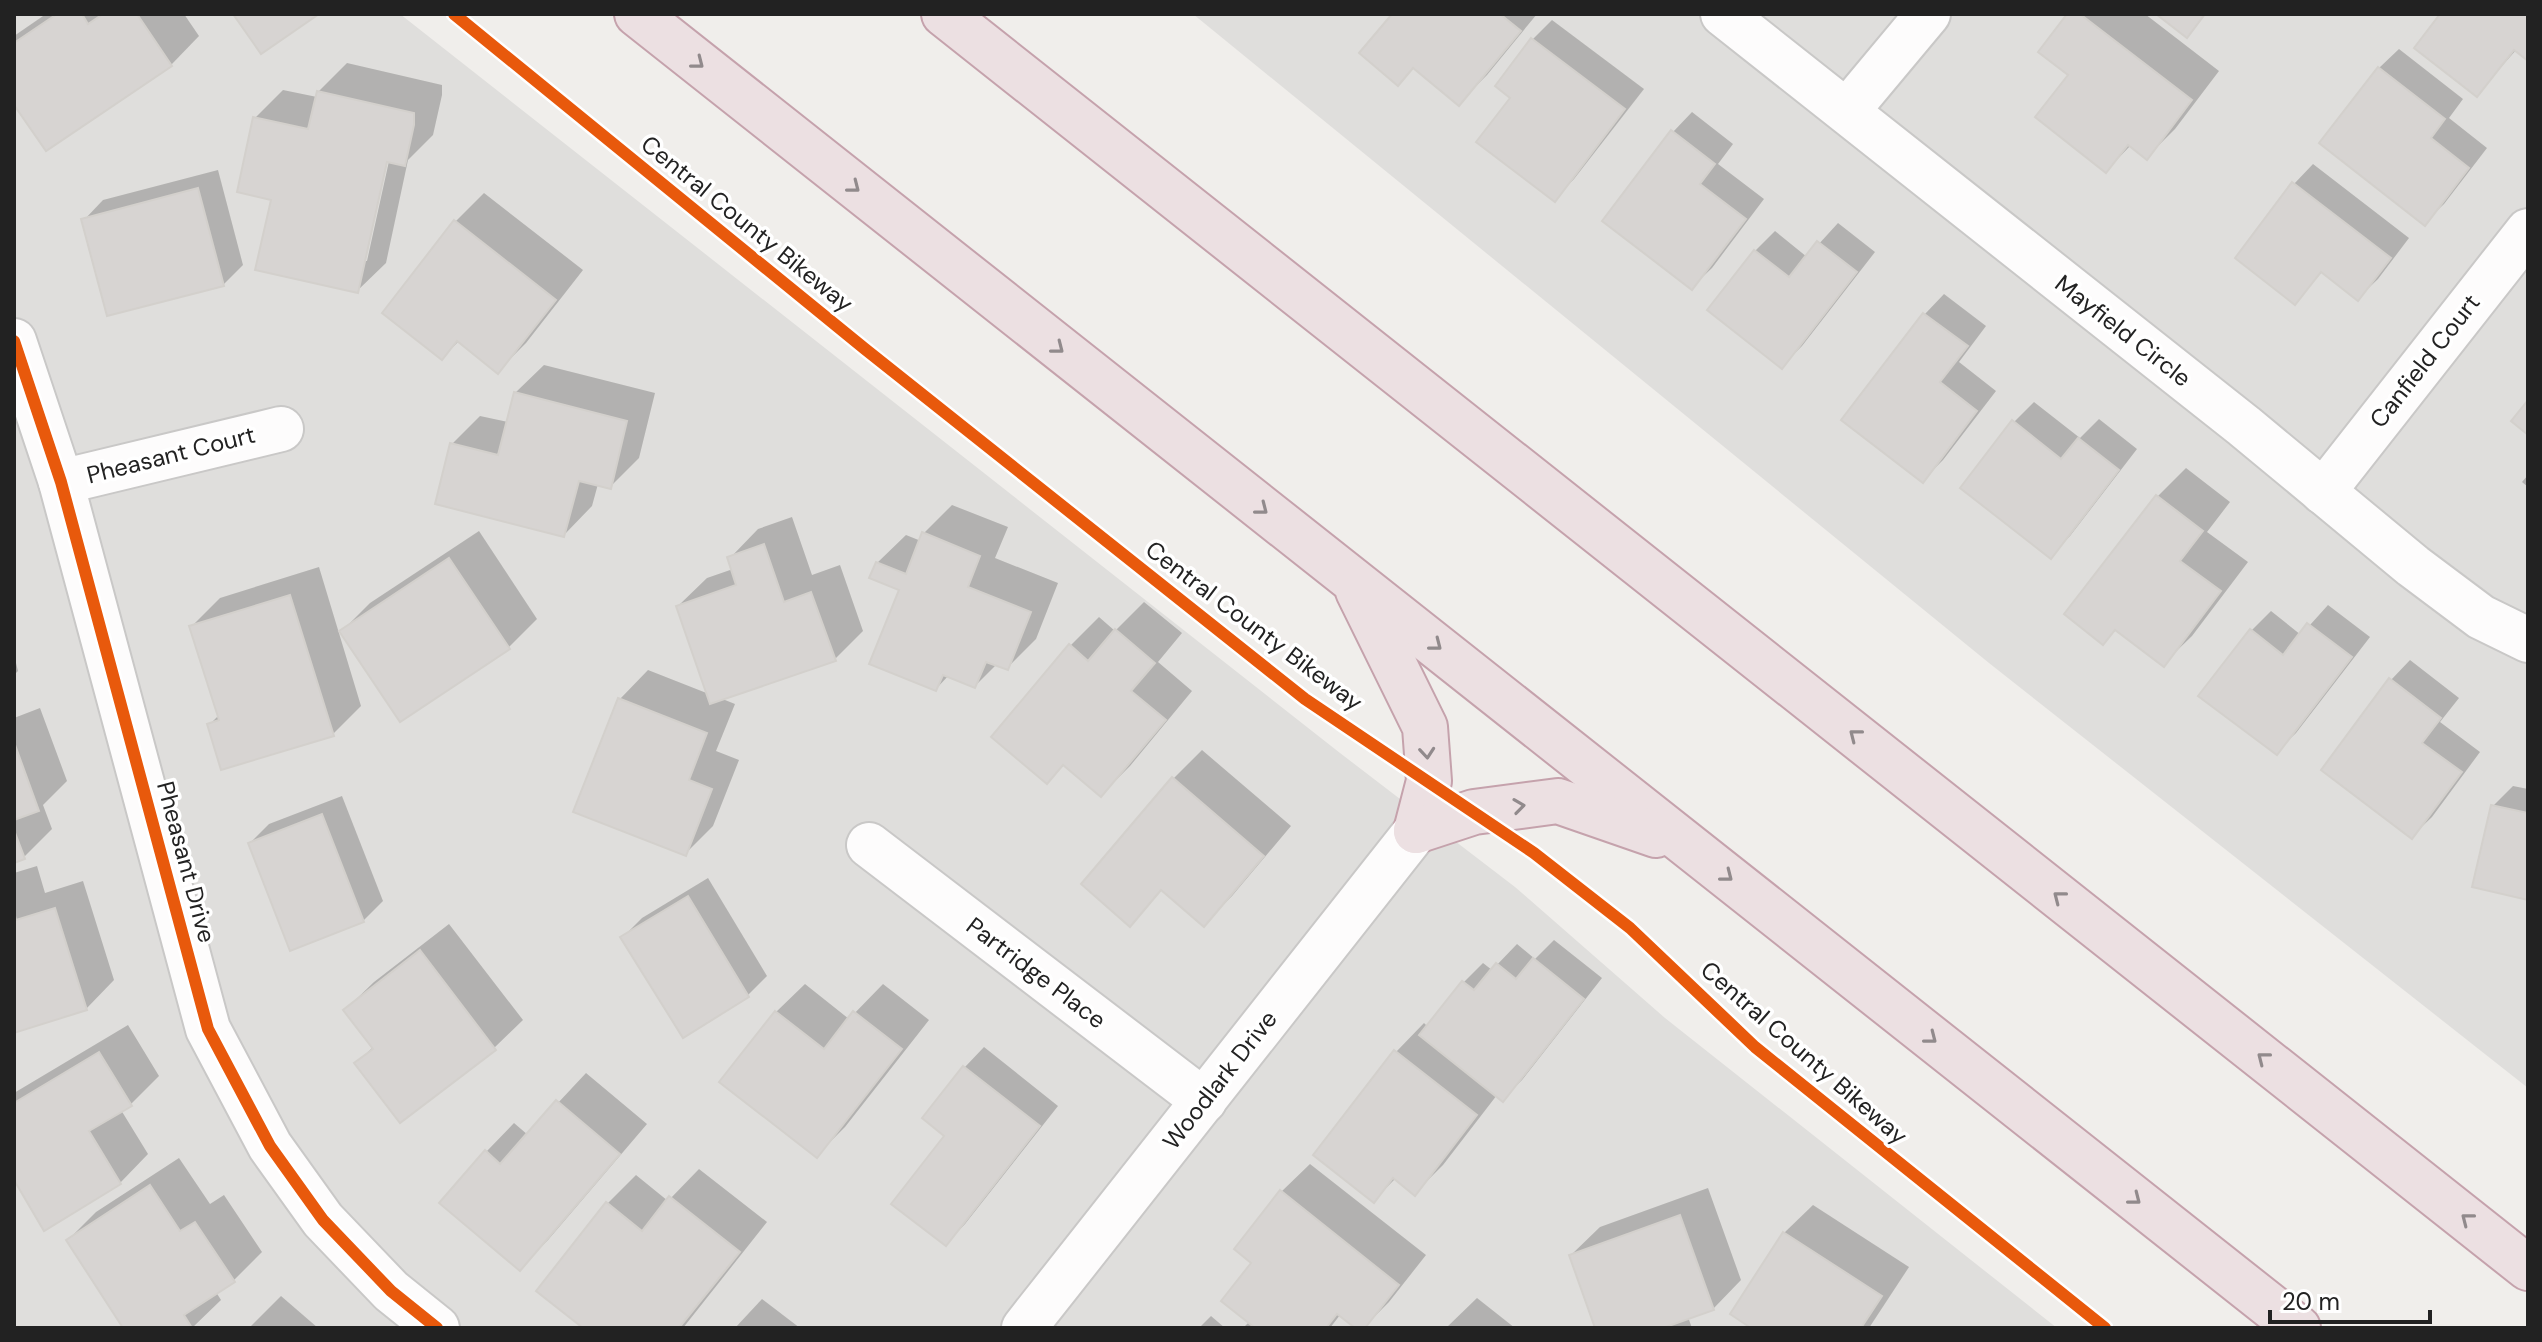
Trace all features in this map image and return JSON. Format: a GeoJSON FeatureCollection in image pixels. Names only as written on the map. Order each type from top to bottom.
{"type":"FeatureCollection","features":[{"type":"Feature","properties":{"kind":"highway"},"geometry":{"type":"LineString","coordinates":[[637,14],[2298,1328]]}},
{"type":"Feature","properties":{"kind":"highway"},"geometry":{"type":"LineString","coordinates":[[944,14],[2528,1268]]}},
{"type":"Feature","properties":{"kind":"highway"},"geometry":{"type":"LineString","coordinates":[[1353,580],[1425,727],[1429,781],[1416,831]]}},
{"type":"Feature","properties":{"kind":"highway"},"geometry":{"type":"LineString","coordinates":[[1416,831],[1474,812],[1558,801],[1690,847]]}},
{"type":"Feature","properties":{"kind":"street","name":"Mayfield Circle"},"geometry":{"type":"LineString","coordinates":[[1723,14],[2244,426],[2413,566],[2481,617],[2528,640]]}},
{"type":"Feature","properties":{"kind":"street"},"geometry":{"type":"LineString","coordinates":[[1847,111],[1928,14]]}},
{"type":"Feature","properties":{"kind":"street","name":"Canfield Court"},"geometry":{"type":"LineString","coordinates":[[2323,492],[2528,231]]}},
{"type":"Feature","properties":{"kind":"street","name":"Pheasant Drive"},"geometry":{"type":"LineString","coordinates":[[14,341],[61,482],[208,1029],[270,1146],[323,1220],[391,1291],[437,1328]]}},
{"type":"Feature","properties":{"kind":"street","name":"Pheasant Court"},"geometry":{"type":"LineString","coordinates":[[61,482],[281,429]]}},
{"type":"Feature","properties":{"kind":"street","name":"Woodlark Drive"},"geometry":{"type":"LineString","coordinates":[[1024,1328],[1416,831]]}},
{"type":"Feature","properties":{"kind":"street","name":"Partridge Place"},"geometry":{"type":"LineString","coordinates":[[869,845],[1204,1101]]}},
{"type":"Feature","properties":{"kind":"shaded area"},"geometry":{"type":"Polygon","coordinates":[[[14,14],[400,14],[1515,887],[1665,1018],[2057,1328],[14,1328],[14,14]]]}},
{"type":"Feature","properties":{"kind":"shaded area"},"geometry":{"type":"Polygon","coordinates":[[[1193,14],[2528,14],[2528,1088],[1989,663],[1193,14]]]}},
{"type":"Feature","properties":{"kind":"building"},"geometry":{"type":"Polygon","coordinates":[[[57,14],[82,14],[88,24],[103,14],[137,14],[172,66],[46,151],[14,105],[14,43],[57,14]]]}},
{"type":"Feature","properties":{"kind":"building"},"geometry":{"type":"Polygon","coordinates":[[[233,14],[319,14],[261,54],[233,14]]]}},
{"type":"Feature","properties":{"kind":"building"},"geometry":{"type":"Polygon","coordinates":[[[1392,14],[1500,14],[1521,31],[1459,106],[1413,68],[1398,86],[1359,53],[1392,14]]]}},
{"type":"Feature","properties":{"kind":"building"},"geometry":{"type":"Polygon","coordinates":[[[2067,14],[2080,14],[2192,100],[2147,160],[2128,145],[2106,173],[2035,117],[2068,75],[2038,52],[2067,14]]]}},
{"type":"Feature","properties":{"kind":"building"},"geometry":{"type":"Polygon","coordinates":[[[2156,14],[2205,14],[2187,38],[2156,14]]]}},
{"type":"Feature","properties":{"kind":"building"},"geometry":{"type":"Polygon","coordinates":[[[2440,14],[2528,14],[2528,61],[2514,50],[2477,97],[2414,48],[2440,14]]]}},
{"type":"Feature","properties":{"kind":"building"},"geometry":{"type":"Polygon","coordinates":[[[1531,38],[1625,109],[1555,202],[1476,142],[1510,98],[1495,86],[1531,38]]]}},
{"type":"Feature","properties":{"kind":"building"},"geometry":{"type":"Polygon","coordinates":[[[2378,67],[2445,119],[2431,138],[2469,168],[2425,226],[2319,143],[2378,67]]]}},
{"type":"Feature","properties":{"kind":"building"},"geometry":{"type":"Polygon","coordinates":[[[317,91],[414,113],[405,166],[387,162],[358,293],[255,270],[271,200],[237,192],[253,117],[308,129],[317,91]]]}},
{"type":"Feature","properties":{"kind":"building"},"geometry":{"type":"Polygon","coordinates":[[[1671,130],[1715,164],[1700,184],[1746,219],[1692,290],[1602,221],[1671,130]]]}},
{"type":"Feature","properties":{"kind":"building"},"geometry":{"type":"Polygon","coordinates":[[[2292,182],[2391,258],[2358,301],[2321,272],[2295,305],[2235,258],[2292,182]]]}},
{"type":"Feature","properties":{"kind":"building"},"geometry":{"type":"Polygon","coordinates":[[[198,188],[224,286],[107,316],[81,219],[198,188]]]}},
{"type":"Feature","properties":{"kind":"building"},"geometry":{"type":"Polygon","coordinates":[[[454,220],[556,300],[498,374],[457,341],[442,360],[382,313],[454,220]]]}},
{"type":"Feature","properties":{"kind":"building"},"geometry":{"type":"Polygon","coordinates":[[[1817,241],[1857,272],[1782,369],[1707,310],[1754,250],[1789,277],[1817,241]]]}},
{"type":"Feature","properties":{"kind":"building"},"geometry":{"type":"Polygon","coordinates":[[[1923,313],[1968,346],[1940,382],[1977,411],[1923,483],[1841,420],[1923,313]]]}},
{"type":"Feature","properties":{"kind":"building"},"geometry":{"type":"Polygon","coordinates":[[[514,392],[627,421],[611,489],[579,481],[564,537],[435,504],[450,443],[498,455],[514,392]]]}},
{"type":"Feature","properties":{"kind":"building"},"geometry":{"type":"Polygon","coordinates":[[[2528,400],[2528,435],[2511,421],[2528,400]]]}},
{"type":"Feature","properties":{"kind":"building"},"geometry":{"type":"Polygon","coordinates":[[[2012,420],[2061,459],[2078,438],[2119,470],[2051,559],[1960,488],[2012,420]]]}},
{"type":"Feature","properties":{"kind":"building"},"geometry":{"type":"Polygon","coordinates":[[[2156,495],[2203,531],[2180,561],[2221,591],[2164,667],[2115,630],[2103,645],[2064,614],[2156,495]]]}},
{"type":"Feature","properties":{"kind":"building"},"geometry":{"type":"Polygon","coordinates":[[[922,532],[980,556],[968,587],[1031,612],[1008,670],[986,662],[975,688],[943,675],[936,691],[869,664],[899,590],[869,578],[876,562],[906,574],[922,532]]]}},
{"type":"Feature","properties":{"kind":"building"},"geometry":{"type":"Polygon","coordinates":[[[764,544],[784,602],[811,592],[836,661],[710,704],[676,606],[736,585],[727,557],[764,544]]]}},
{"type":"Feature","properties":{"kind":"building"},"geometry":{"type":"Polygon","coordinates":[[[449,558],[510,649],[400,722],[339,631],[449,558]]]}},
{"type":"Feature","properties":{"kind":"building"},"geometry":{"type":"Polygon","coordinates":[[[290,595],[334,736],[221,770],[207,724],[219,720],[189,626],[290,595]]]}},
{"type":"Feature","properties":{"kind":"building"},"geometry":{"type":"Polygon","coordinates":[[[2307,623],[2352,657],[2277,755],[2198,696],[2250,629],[2283,655],[2307,623]]]}},
{"type":"Feature","properties":{"kind":"building"},"geometry":{"type":"Polygon","coordinates":[[[1115,629],[1155,663],[1131,691],[1166,720],[1101,797],[1063,765],[1047,784],[991,737],[1069,644],[1088,661],[1115,629]]]}},
{"type":"Feature","properties":{"kind":"building"},"geometry":{"type":"Polygon","coordinates":[[[2389,678],[2441,718],[2422,743],[2462,772],[2412,839],[2321,770],[2389,678]]]}},
{"type":"Feature","properties":{"kind":"building"},"geometry":{"type":"Polygon","coordinates":[[[618,698],[707,733],[689,780],[712,789],[686,856],[573,812],[618,698]]]}},
{"type":"Feature","properties":{"kind":"building"},"geometry":{"type":"Polygon","coordinates":[[[14,742],[39,811],[14,820],[14,742]]]}},
{"type":"Feature","properties":{"kind":"building"},"geometry":{"type":"Polygon","coordinates":[[[1172,777],[1264,856],[1204,927],[1161,890],[1130,927],[1081,884],[1172,777]]]}},
{"type":"Feature","properties":{"kind":"building"},"geometry":{"type":"Polygon","coordinates":[[[2491,805],[2528,813],[2528,900],[2472,887],[2491,805]]]}},
{"type":"Feature","properties":{"kind":"building"},"geometry":{"type":"Polygon","coordinates":[[[322,814],[364,922],[290,951],[248,843],[322,814]]]}},
{"type":"Feature","properties":{"kind":"building"},"geometry":{"type":"Polygon","coordinates":[[[14,830],[25,859],[14,863],[14,830]]]}},
{"type":"Feature","properties":{"kind":"building"},"geometry":{"type":"Polygon","coordinates":[[[688,896],[749,997],[683,1038],[620,937],[688,896]]]}},
{"type":"Feature","properties":{"kind":"building"},"geometry":{"type":"Polygon","coordinates":[[[55,908],[87,1010],[14,1033],[14,912],[16,920],[55,908]]]}},
{"type":"Feature","properties":{"kind":"building"},"geometry":{"type":"Polygon","coordinates":[[[420,950],[496,1050],[400,1123],[354,1063],[373,1049],[343,1010],[420,950]]]}},
{"type":"Feature","properties":{"kind":"building"},"geometry":{"type":"Polygon","coordinates":[[[1533,958],[1584,999],[1503,1102],[1419,1035],[1462,981],[1474,990],[1496,963],[1516,979],[1533,958]]]}},
{"type":"Feature","properties":{"kind":"building"},"geometry":{"type":"Polygon","coordinates":[[[775,1011],[824,1049],[853,1011],[902,1049],[817,1158],[719,1082],[775,1011]]]}},
{"type":"Feature","properties":{"kind":"building"},"geometry":{"type":"Polygon","coordinates":[[[1394,1050],[1477,1115],[1415,1196],[1393,1178],[1374,1203],[1313,1155],[1394,1050]]]}},
{"type":"Feature","properties":{"kind":"building"},"geometry":{"type":"Polygon","coordinates":[[[99,1052],[132,1106],[89,1131],[121,1184],[44,1231],[14,1180],[14,1103],[99,1052]]]}},
{"type":"Feature","properties":{"kind":"building"},"geometry":{"type":"Polygon","coordinates":[[[963,1066],[1040,1126],[946,1246],[891,1204],[944,1136],[922,1118],[963,1066]]]}},
{"type":"Feature","properties":{"kind":"building"},"geometry":{"type":"Polygon","coordinates":[[[556,1100],[620,1154],[520,1271],[439,1203],[485,1150],[500,1164],[556,1100]]]}},
{"type":"Feature","properties":{"kind":"building"},"geometry":{"type":"Polygon","coordinates":[[[150,1185],[180,1231],[195,1222],[235,1282],[184,1315],[192,1328],[123,1328],[66,1240],[150,1185]]]}},
{"type":"Feature","properties":{"kind":"building"},"geometry":{"type":"Polygon","coordinates":[[[1280,1190],[1399,1285],[1365,1328],[1355,1328],[1337,1314],[1326,1328],[1255,1328],[1221,1301],[1251,1263],[1234,1249],[1280,1190]]]}},
{"type":"Feature","properties":{"kind":"building"},"geometry":{"type":"Polygon","coordinates":[[[669,1196],[740,1252],[679,1328],[583,1328],[536,1291],[606,1202],[642,1231],[669,1196]]]}},
{"type":"Feature","properties":{"kind":"building"},"geometry":{"type":"Polygon","coordinates":[[[1680,1215],[1714,1310],[1663,1328],[1595,1328],[1569,1255],[1680,1215]]]}},
{"type":"Feature","properties":{"kind":"building"},"geometry":{"type":"Polygon","coordinates":[[[1783,1232],[1882,1296],[1861,1328],[1751,1328],[1730,1314],[1783,1232]]]}},
{"type":"Feature","properties":{"kind":"cycle path","name":"Central County Bikeway"},"geometry":{"type":"LineString","coordinates":[[454,14],[865,349],[1305,699],[1534,853],[1630,928],[1755,1047],[2105,1328]]}},
{"type":"Feature","properties":{"kind":"cycle path"},"geometry":{"type":"LineString","coordinates":[[14,341],[61,482],[208,1029],[270,1146],[323,1220],[391,1291],[437,1328]]}}]}
